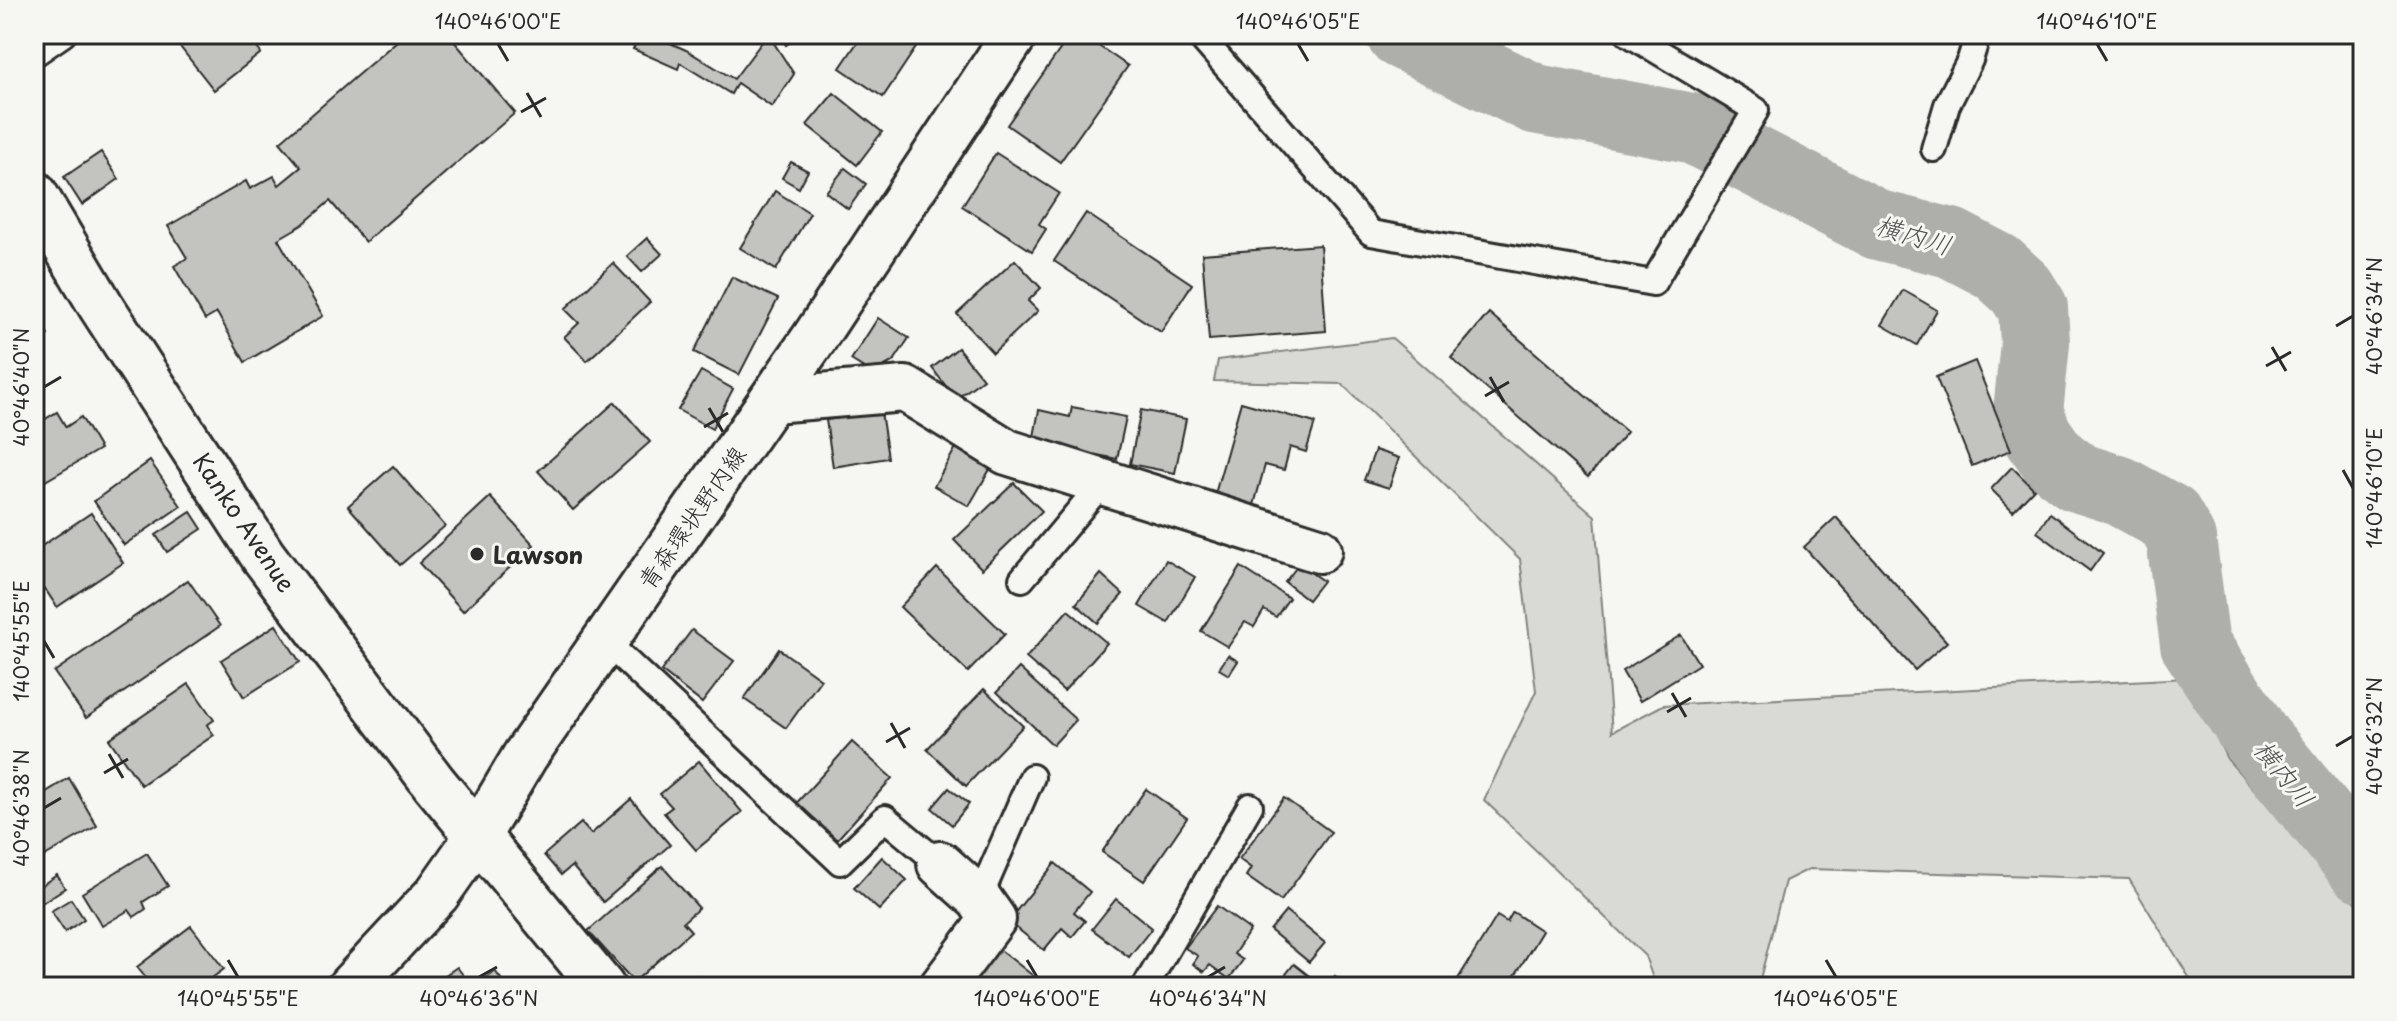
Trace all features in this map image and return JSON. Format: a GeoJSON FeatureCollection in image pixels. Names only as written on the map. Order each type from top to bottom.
{"type":"FeatureCollection","features":[{"type":"Feature","properties":{"kind":"main road","name":"青森環状野内線"},"geometry":{"type":"LineString","coordinates":[[350,987],[437,894],[477,837],[525,756],[772,400],[1015,34]]}},
{"type":"Feature","properties":{"kind":"main road","name":"Kanko Avenue"},"geometry":{"type":"LineString","coordinates":[[34,193],[101,306],[263,556],[477,837],[602,987]]}},
{"type":"Feature","properties":{"kind":"main road"},"geometry":{"type":"LineString","coordinates":[[772,400],[905,389],[1007,452],[1319,550]]}},
{"type":"Feature","properties":{"kind":"main road"},"geometry":{"type":"LineString","coordinates":[[940,864],[979,899],[993,919],[942,987]]}},
{"type":"Feature","properties":{"kind":"lane"},"geometry":{"type":"LineString","coordinates":[[34,54],[63,34]]}},
{"type":"Feature","properties":{"kind":"lane"},"geometry":{"type":"LineString","coordinates":[[1198,34],[1371,233],[1653,283],[1756,110],[1629,34]]}},
{"type":"Feature","properties":{"kind":"lane"},"geometry":{"type":"LineString","coordinates":[[1934,149],[1947,105],[1970,60],[1978,34]]}},
{"type":"Feature","properties":{"kind":"lane"},"geometry":{"type":"LineString","coordinates":[[1022,579],[1103,482]]}},
{"type":"Feature","properties":{"kind":"lane"},"geometry":{"type":"LineString","coordinates":[[605,641],[840,862],[885,818],[940,864]]}},
{"type":"Feature","properties":{"kind":"lane"},"geometry":{"type":"LineString","coordinates":[[979,899],[1032,777]]}},
{"type":"Feature","properties":{"kind":"lane"},"geometry":{"type":"LineString","coordinates":[[1145,987],[1250,806]]}},
{"type":"Feature","properties":{"kind":"shaded area"},"geometry":{"type":"Polygon","coordinates":[[[1392,338],[1595,516],[1612,732],[1663,705],[2188,678],[2227,759],[2363,911],[2363,987],[2195,987],[2129,879],[1809,869],[1785,881],[1758,987],[1656,987],[1645,956],[1484,800],[1536,691],[1520,559],[1342,384],[1214,381],[1218,360],[1392,338]]]}},
{"type":"Feature","properties":{"kind":"building"},"geometry":{"type":"Polygon","coordinates":[[[170,34],[246,34],[261,53],[214,90],[170,34]]]}},
{"type":"Feature","properties":{"kind":"building"},"geometry":{"type":"Polygon","coordinates":[[[405,34],[448,34],[515,113],[365,242],[330,201],[302,225],[278,239],[323,316],[245,362],[217,313],[205,320],[174,266],[187,258],[168,226],[246,181],[250,189],[274,176],[279,185],[301,167],[280,142],[405,34]]]}},
{"type":"Feature","properties":{"kind":"building"},"geometry":{"type":"Polygon","coordinates":[[[641,34],[650,34],[686,50],[734,79],[768,34],[794,74],[772,107],[737,83],[731,94],[680,63],[678,69],[633,49],[641,34]]]}},
{"type":"Feature","properties":{"kind":"building"},"geometry":{"type":"Polygon","coordinates":[[[778,34],[801,34],[786,45],[778,34]]]}},
{"type":"Feature","properties":{"kind":"building"},"geometry":{"type":"Polygon","coordinates":[[[863,34],[918,34],[923,37],[883,97],[840,68],[863,34]]]}},
{"type":"Feature","properties":{"kind":"building"},"geometry":{"type":"Polygon","coordinates":[[[1071,34],[1081,34],[1128,66],[1060,162],[1007,125],[1071,34]]]}},
{"type":"Feature","properties":{"kind":"building"},"geometry":{"type":"Polygon","coordinates":[[[834,93],[882,132],[857,165],[807,125],[834,93]]]}},
{"type":"Feature","properties":{"kind":"building"},"geometry":{"type":"Polygon","coordinates":[[[101,152],[119,179],[82,205],[64,177],[101,152]]]}},
{"type":"Feature","properties":{"kind":"building"},"geometry":{"type":"Polygon","coordinates":[[[996,153],[1059,193],[1039,224],[1046,229],[1032,251],[962,206],[996,153]]]}},
{"type":"Feature","properties":{"kind":"building"},"geometry":{"type":"Polygon","coordinates":[[[791,162],[808,171],[799,188],[782,178],[791,162]]]}},
{"type":"Feature","properties":{"kind":"building"},"geometry":{"type":"Polygon","coordinates":[[[845,168],[866,184],[848,209],[826,192],[845,168]]]}},
{"type":"Feature","properties":{"kind":"building"},"geometry":{"type":"Polygon","coordinates":[[[775,191],[810,213],[776,270],[740,248],[775,191]]]}},
{"type":"Feature","properties":{"kind":"building"},"geometry":{"type":"Polygon","coordinates":[[[1086,213],[1192,284],[1161,332],[1054,261],[1086,213]]]}},
{"type":"Feature","properties":{"kind":"building"},"geometry":{"type":"Polygon","coordinates":[[[647,238],[662,254],[642,272],[627,256],[647,238]]]}},
{"type":"Feature","properties":{"kind":"building"},"geometry":{"type":"Polygon","coordinates":[[[1320,245],[1326,331],[1209,340],[1202,254],[1320,245]]]}},
{"type":"Feature","properties":{"kind":"building"},"geometry":{"type":"Polygon","coordinates":[[[1015,260],[1041,288],[1028,301],[1038,311],[993,353],[957,314],[1015,260]]]}},
{"type":"Feature","properties":{"kind":"building"},"geometry":{"type":"Polygon","coordinates":[[[613,263],[650,302],[587,361],[564,337],[579,323],[565,309],[613,263]]]}},
{"type":"Feature","properties":{"kind":"building"},"geometry":{"type":"Polygon","coordinates":[[[732,277],[778,299],[739,375],[694,352],[732,277]]]}},
{"type":"Feature","properties":{"kind":"building"},"geometry":{"type":"Polygon","coordinates":[[[1903,290],[1937,310],[1917,345],[1882,325],[1903,290]]]}},
{"type":"Feature","properties":{"kind":"building"},"geometry":{"type":"Polygon","coordinates":[[[34,311],[48,335],[34,344],[34,311]]]}},
{"type":"Feature","properties":{"kind":"building"},"geometry":{"type":"Polygon","coordinates":[[[1489,313],[1627,432],[1588,477],[1451,358],[1489,313]]]}},
{"type":"Feature","properties":{"kind":"building"},"geometry":{"type":"Polygon","coordinates":[[[878,318],[909,338],[894,361],[872,373],[851,360],[878,318]]]}},
{"type":"Feature","properties":{"kind":"building"},"geometry":{"type":"Polygon","coordinates":[[[958,348],[983,379],[956,399],[932,368],[958,348]]]}},
{"type":"Feature","properties":{"kind":"building"},"geometry":{"type":"Polygon","coordinates":[[[1975,361],[2011,450],[1972,466],[1936,377],[1975,361]]]}},
{"type":"Feature","properties":{"kind":"building"},"geometry":{"type":"Polygon","coordinates":[[[701,371],[733,389],[712,429],[678,410],[701,371]]]}},
{"type":"Feature","properties":{"kind":"building"},"geometry":{"type":"Polygon","coordinates":[[[615,402],[650,442],[573,510],[538,471],[615,402]]]}},
{"type":"Feature","properties":{"kind":"building"},"geometry":{"type":"Polygon","coordinates":[[[1241,402],[1315,423],[1306,452],[1290,447],[1284,470],[1265,465],[1254,505],[1215,494],[1241,402]]]}},
{"type":"Feature","properties":{"kind":"building"},"geometry":{"type":"Polygon","coordinates":[[[1072,407],[1126,417],[1117,459],[1033,442],[1039,410],[1070,417],[1072,407]]]}},
{"type":"Feature","properties":{"kind":"building"},"geometry":{"type":"Polygon","coordinates":[[[1141,410],[1186,419],[1175,473],[1130,464],[1141,410]]]}},
{"type":"Feature","properties":{"kind":"building"},"geometry":{"type":"Polygon","coordinates":[[[57,412],[66,427],[81,417],[100,449],[35,487],[34,426],[57,412]]]}},
{"type":"Feature","properties":{"kind":"building"},"geometry":{"type":"Polygon","coordinates":[[[881,412],[888,458],[833,467],[826,420],[881,412]]]}},
{"type":"Feature","properties":{"kind":"building"},"geometry":{"type":"Polygon","coordinates":[[[958,444],[993,464],[969,506],[934,486],[958,444]]]}},
{"type":"Feature","properties":{"kind":"building"},"geometry":{"type":"Polygon","coordinates":[[[1375,450],[1399,458],[1389,488],[1364,480],[1375,450]]]}},
{"type":"Feature","properties":{"kind":"building"},"geometry":{"type":"Polygon","coordinates":[[[150,461],[181,506],[124,545],[94,501],[150,461]]]}},
{"type":"Feature","properties":{"kind":"building"},"geometry":{"type":"Polygon","coordinates":[[[393,466],[445,526],[400,565],[348,506],[393,466]]]}},
{"type":"Feature","properties":{"kind":"building"},"geometry":{"type":"Polygon","coordinates":[[[2012,467],[2034,489],[2013,511],[1991,489],[2012,467]]]}},
{"type":"Feature","properties":{"kind":"building"},"geometry":{"type":"Polygon","coordinates":[[[1014,483],[1042,511],[982,569],[954,540],[1014,483]]]}},
{"type":"Feature","properties":{"kind":"building","name":"Lawson"},"geometry":{"type":"Polygon","coordinates":[[[490,497],[534,545],[463,611],[419,563],[490,497]]]}},
{"type":"Feature","properties":{"kind":"building"},"geometry":{"type":"Polygon","coordinates":[[[191,512],[202,529],[167,552],[156,535],[191,512]]]}},
{"type":"Feature","properties":{"kind":"building"},"geometry":{"type":"Polygon","coordinates":[[[91,513],[123,563],[57,607],[45,589],[34,597],[34,537],[40,547],[91,513]]]}},
{"type":"Feature","properties":{"kind":"building"},"geometry":{"type":"Polygon","coordinates":[[[2050,513],[2103,553],[2090,571],[2037,532],[2050,513]]]}},
{"type":"Feature","properties":{"kind":"building"},"geometry":{"type":"Polygon","coordinates":[[[1836,517],[1947,642],[1915,670],[1804,547],[1836,517]]]}},
{"type":"Feature","properties":{"kind":"building"},"geometry":{"type":"Polygon","coordinates":[[[1166,560],[1195,577],[1168,623],[1139,606],[1166,560]]]}},
{"type":"Feature","properties":{"kind":"building"},"geometry":{"type":"Polygon","coordinates":[[[1299,564],[1323,581],[1308,600],[1285,582],[1299,564]]]}},
{"type":"Feature","properties":{"kind":"building"},"geometry":{"type":"Polygon","coordinates":[[[1241,567],[1289,598],[1276,617],[1264,610],[1254,627],[1245,622],[1228,647],[1201,631],[1241,567]]]}},
{"type":"Feature","properties":{"kind":"building"},"geometry":{"type":"Polygon","coordinates":[[[937,568],[1005,634],[968,672],[900,607],[937,568]]]}},
{"type":"Feature","properties":{"kind":"building"},"geometry":{"type":"Polygon","coordinates":[[[1101,574],[1123,594],[1098,623],[1076,604],[1101,574]]]}},
{"type":"Feature","properties":{"kind":"building"},"geometry":{"type":"Polygon","coordinates":[[[188,580],[220,626],[86,718],[54,672],[188,580]]]}},
{"type":"Feature","properties":{"kind":"building"},"geometry":{"type":"Polygon","coordinates":[[[1068,610],[1107,643],[1064,691],[1026,658],[1068,610]]]}},
{"type":"Feature","properties":{"kind":"building"},"geometry":{"type":"Polygon","coordinates":[[[276,625],[300,662],[244,697],[221,660],[276,625]]]}},
{"type":"Feature","properties":{"kind":"building"},"geometry":{"type":"Polygon","coordinates":[[[692,630],[734,661],[702,703],[661,671],[692,630]]]}},
{"type":"Feature","properties":{"kind":"building"},"geometry":{"type":"Polygon","coordinates":[[[1681,635],[1699,664],[1640,701],[1622,671],[1681,635]]]}},
{"type":"Feature","properties":{"kind":"building"},"geometry":{"type":"Polygon","coordinates":[[[779,649],[821,679],[786,728],[744,699],[779,649]]]}},
{"type":"Feature","properties":{"kind":"building"},"geometry":{"type":"Polygon","coordinates":[[[1228,655],[1238,661],[1229,675],[1219,669],[1228,655]]]}},
{"type":"Feature","properties":{"kind":"building"},"geometry":{"type":"Polygon","coordinates":[[[1019,668],[1076,720],[1053,745],[997,692],[1019,668]]]}},
{"type":"Feature","properties":{"kind":"building"},"geometry":{"type":"Polygon","coordinates":[[[189,684],[214,720],[207,725],[214,735],[141,785],[109,739],[189,684]]]}},
{"type":"Feature","properties":{"kind":"building"},"geometry":{"type":"Polygon","coordinates":[[[984,689],[1023,726],[966,786],[927,749],[984,689]]]}},
{"type":"Feature","properties":{"kind":"building"},"geometry":{"type":"Polygon","coordinates":[[[852,742],[892,778],[834,843],[793,807],[852,742]]]}},
{"type":"Feature","properties":{"kind":"building"},"geometry":{"type":"Polygon","coordinates":[[[699,761],[742,812],[696,850],[664,813],[672,807],[660,794],[699,761]]]}},
{"type":"Feature","properties":{"kind":"building"},"geometry":{"type":"Polygon","coordinates":[[[69,778],[97,826],[34,862],[34,787],[41,783],[46,792],[69,778]]]}},
{"type":"Feature","properties":{"kind":"building"},"geometry":{"type":"Polygon","coordinates":[[[949,788],[969,804],[952,825],[932,808],[949,788]]]}},
{"type":"Feature","properties":{"kind":"building"},"geometry":{"type":"Polygon","coordinates":[[[1146,789],[1187,818],[1144,881],[1102,852],[1146,789]]]}},
{"type":"Feature","properties":{"kind":"building"},"geometry":{"type":"Polygon","coordinates":[[[1284,798],[1331,832],[1281,901],[1246,876],[1251,868],[1239,859],[1284,798]]]}},
{"type":"Feature","properties":{"kind":"building"},"geometry":{"type":"Polygon","coordinates":[[[631,799],[670,845],[603,902],[572,866],[561,875],[544,855],[581,823],[591,834],[631,799]]]}},
{"type":"Feature","properties":{"kind":"building"},"geometry":{"type":"Polygon","coordinates":[[[147,853],[168,886],[143,902],[146,909],[134,917],[129,910],[102,926],[82,893],[147,853]]]}},
{"type":"Feature","properties":{"kind":"building"},"geometry":{"type":"Polygon","coordinates":[[[882,857],[907,880],[879,910],[854,888],[882,857]]]}},
{"type":"Feature","properties":{"kind":"building"},"geometry":{"type":"Polygon","coordinates":[[[1055,863],[1090,892],[1074,912],[1085,921],[1072,937],[1062,928],[1044,950],[1008,921],[1055,863]]]}},
{"type":"Feature","properties":{"kind":"building"},"geometry":{"type":"Polygon","coordinates":[[[662,866],[699,908],[683,922],[691,931],[634,982],[588,931],[662,866]]]}},
{"type":"Feature","properties":{"kind":"building"},"geometry":{"type":"Polygon","coordinates":[[[57,875],[65,888],[43,902],[36,889],[57,875]]]}},
{"type":"Feature","properties":{"kind":"building"},"geometry":{"type":"Polygon","coordinates":[[[71,899],[84,919],[65,932],[51,911],[71,899]]]}},
{"type":"Feature","properties":{"kind":"building"},"geometry":{"type":"Polygon","coordinates":[[[1116,899],[1152,928],[1129,957],[1092,929],[1116,899]]]}},
{"type":"Feature","properties":{"kind":"building"},"geometry":{"type":"Polygon","coordinates":[[[1217,906],[1250,930],[1234,954],[1243,960],[1229,979],[1210,965],[1204,972],[1193,964],[1198,956],[1185,948],[1217,906]]]}},
{"type":"Feature","properties":{"kind":"building"},"geometry":{"type":"Polygon","coordinates":[[[1286,911],[1325,943],[1309,962],[1270,930],[1286,911]]]}},
{"type":"Feature","properties":{"kind":"building"},"geometry":{"type":"Polygon","coordinates":[[[1513,912],[1542,931],[1508,987],[1453,987],[1497,916],[1507,922],[1513,912]]]}},
{"type":"Feature","properties":{"kind":"building"},"geometry":{"type":"Polygon","coordinates":[[[191,926],[224,969],[200,987],[153,987],[137,967],[191,926]]]}},
{"type":"Feature","properties":{"kind":"building"},"geometry":{"type":"Polygon","coordinates":[[[994,945],[1046,986],[962,987],[994,945]]]}},
{"type":"Feature","properties":{"kind":"building"},"geometry":{"type":"Polygon","coordinates":[[[1294,964],[1318,983],[1315,987],[1276,987],[1294,964]]]}},
{"type":"Feature","properties":{"kind":"building"},"geometry":{"type":"Polygon","coordinates":[[[457,967],[472,987],[443,987],[438,980],[457,967]]]}},
{"type":"Feature","properties":{"kind":"building"},"geometry":{"type":"Polygon","coordinates":[[[495,971],[507,987],[473,987],[495,971]]]}},
{"type":"Feature","properties":{"kind":"building"},"geometry":{"type":"Polygon","coordinates":[[[698,976],[707,987],[685,987],[698,976]]]}},
{"type":"Feature","properties":{"kind":"building"},"geometry":{"type":"Polygon","coordinates":[[[1335,976],[1350,987],[1327,987],[1335,976]]]}},
{"type":"Feature","properties":{"kind":"building"},"geometry":{"type":"Polygon","coordinates":[[[1779,982],[1802,987],[1778,987],[1779,982]]]}},
{"type":"Feature","properties":{"kind":"waterway","name":"横内川"},"geometry":{"type":"LineString","coordinates":[[1401,34],[1535,99],[1691,128],[1878,225],[1951,243],[1997,267],[2021,289],[2033,308],[2035,343],[2028,412],[2038,436],[2055,460],[2077,477],[2118,490],[2169,518],[2181,539],[2195,644],[2258,740],[2363,868]]}},
{"type":"Feature","properties":{"kind":"place","name":"Lawson"},"geometry":{"type":"Point","coordinates":[477,554]}}]}
